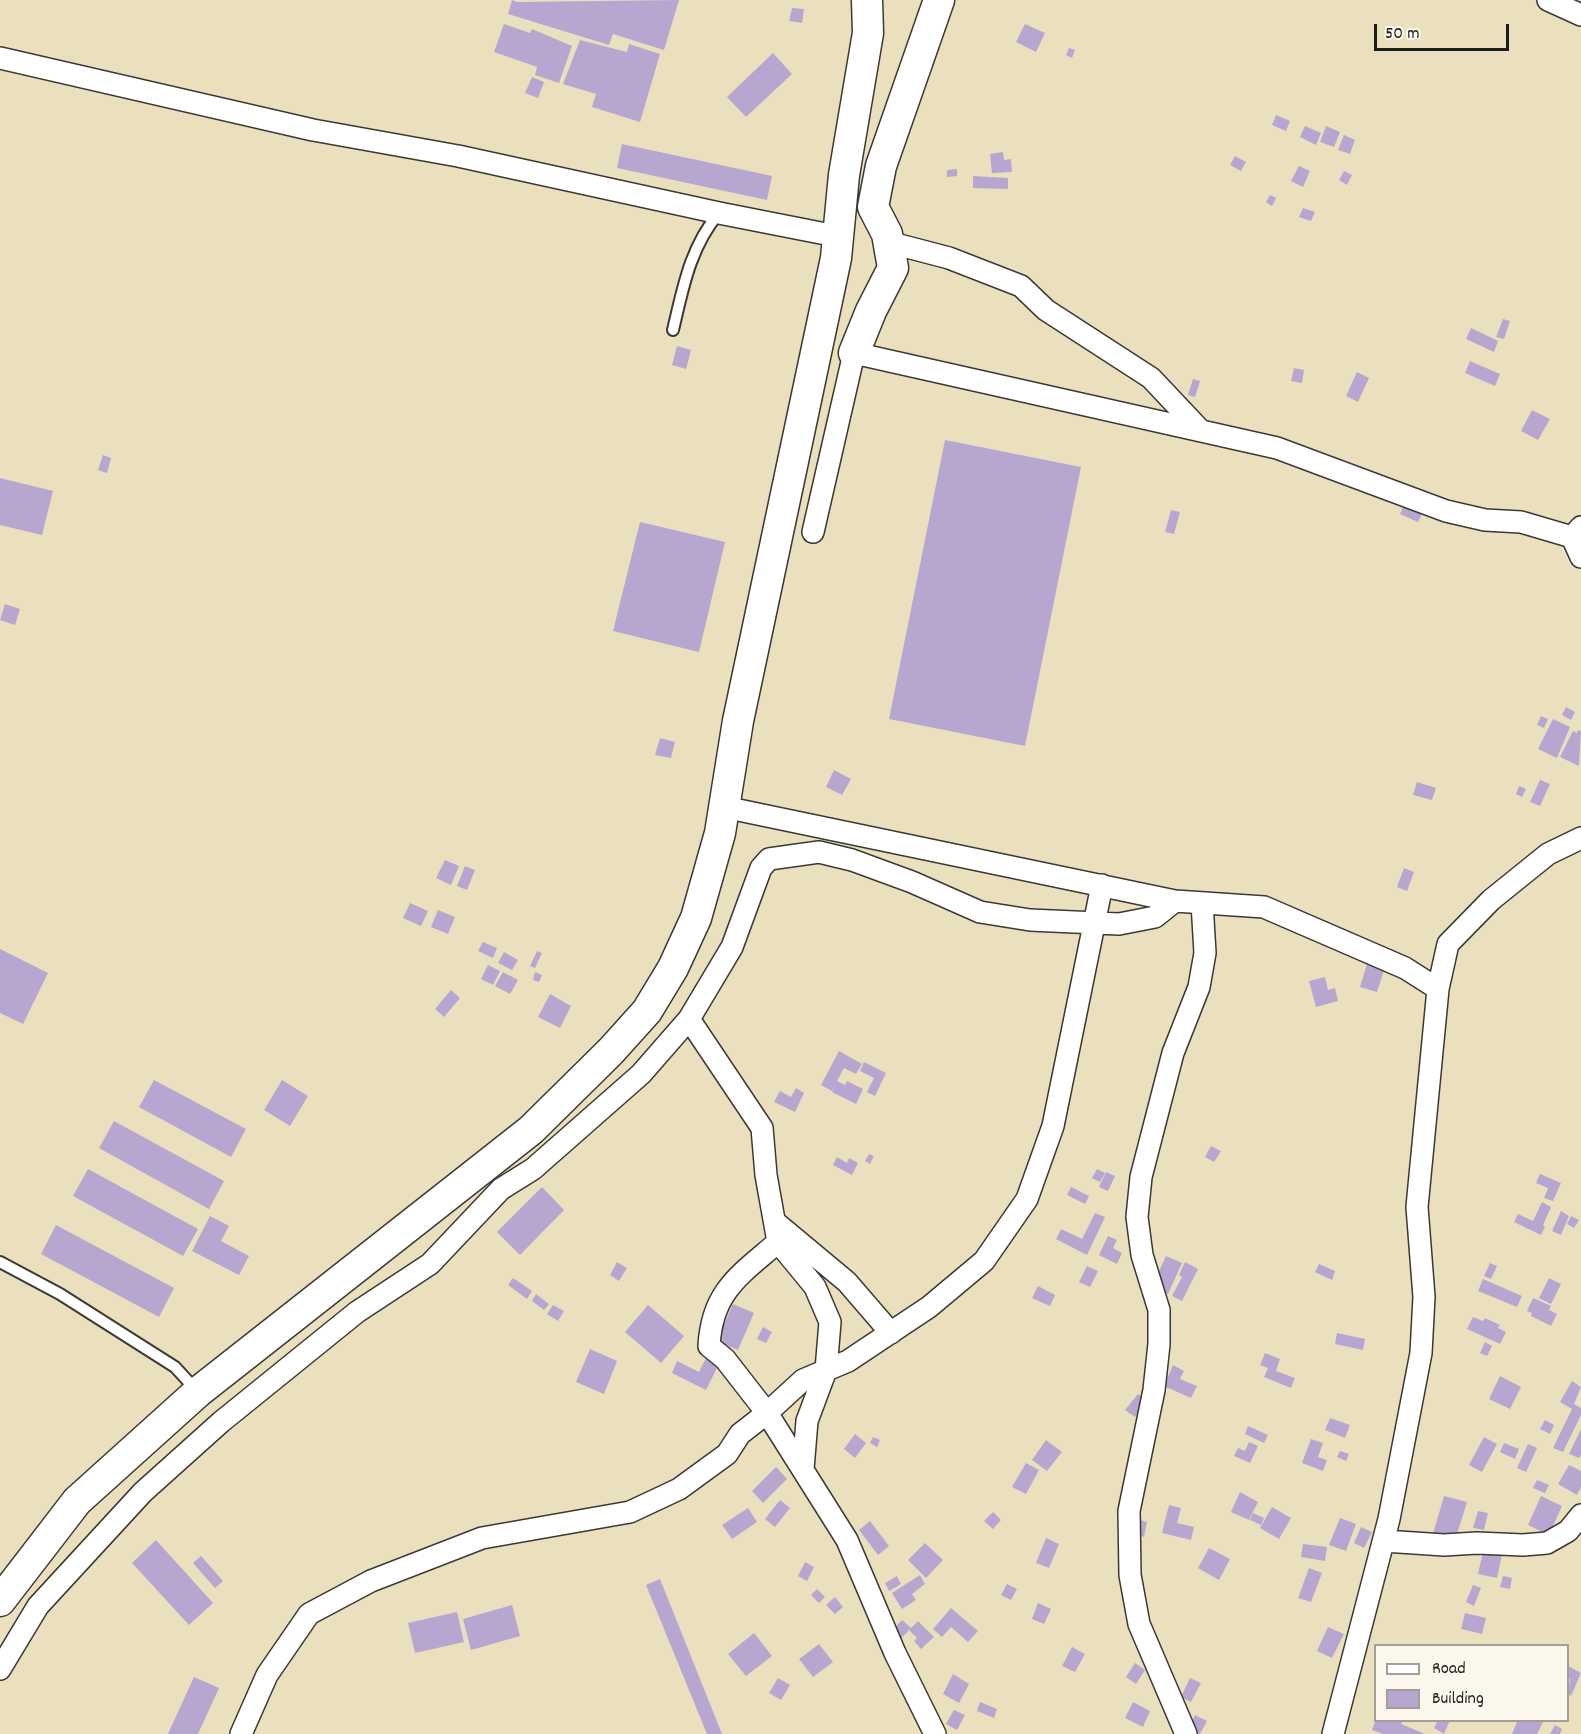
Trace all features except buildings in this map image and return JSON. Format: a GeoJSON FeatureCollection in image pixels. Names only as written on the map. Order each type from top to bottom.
{"type":"FeatureCollection","features":[{"type":"Feature","properties":{"kind":"street"},"geometry":{"type":"LineString","coordinates":[[0,1601],[77,1501],[198,1392],[531,1130],[647,1011],[673,968],[696,918],[720,833],[738,721],[836,258],[836,236],[868,33],[867,0]]}},
{"type":"Feature","properties":{"kind":"street"},"geometry":{"type":"LineString","coordinates":[[813,532],[854,353],[871,311],[893,268],[888,242],[873,207],[881,166],[939,0]]}},
{"type":"Feature","properties":{"kind":"street"},"geometry":{"type":"LineString","coordinates":[[1548,0],[1581,15]]}},
{"type":"Feature","properties":{"kind":"street"},"geometry":{"type":"LineString","coordinates":[[0,58],[313,130],[458,156],[836,236]]}},
{"type":"Feature","properties":{"kind":"street"},"geometry":{"type":"LineString","coordinates":[[888,242],[949,258],[1021,286],[1046,310],[1150,378],[1200,430]]}},
{"type":"Feature","properties":{"kind":"street"},"geometry":{"type":"LineString","coordinates":[[854,353],[1277,448],[1446,512],[1485,520],[1521,522],[1577,532],[1581,557]]}},
{"type":"Feature","properties":{"kind":"street"},"geometry":{"type":"LineString","coordinates":[[724,807],[1175,901],[1264,907],[1406,968],[1438,989]]}},
{"type":"Feature","properties":{"kind":"street"},"geometry":{"type":"LineString","coordinates":[[1333,1734],[1384,1541],[1410,1420],[1421,1353],[1424,1297],[1417,1207],[1438,989],[1448,944],[1491,900],[1548,854],[1581,838]]}},
{"type":"Feature","properties":{"kind":"street"},"geometry":{"type":"LineString","coordinates":[[0,1669],[38,1606],[143,1492],[221,1422],[357,1312],[430,1264],[501,1189],[533,1169],[641,1074],[689,1019],[732,947],[761,868],[769,859],[819,852],[852,860],[912,882],[980,912],[1030,920],[1119,924],[1155,916],[1175,901]]}},
{"type":"Feature","properties":{"kind":"street"},"geometry":{"type":"LineString","coordinates":[[241,1734],[267,1675],[309,1614],[371,1581],[482,1538],[630,1512],[679,1489],[727,1454],[740,1434],[803,1380],[848,1361],[891,1333],[929,1307],[984,1261],[1027,1199],[1053,1126],[1102,885]]}},
{"type":"Feature","properties":{"kind":"street"},"geometry":{"type":"LineString","coordinates":[[1186,1734],[1139,1624],[1130,1575],[1129,1511],[1154,1390],[1159,1344],[1158,1310],[1142,1255],[1137,1217],[1141,1177],[1173,1053],[1199,987],[1205,953],[1202,903]]}},
{"type":"Feature","properties":{"kind":"street"},"geometry":{"type":"LineString","coordinates":[[689,1019],[762,1128],[766,1175],[776,1232],[815,1287],[830,1322],[826,1370],[807,1421],[803,1469]]}},
{"type":"Feature","properties":{"kind":"street"},"geometry":{"type":"LineString","coordinates":[[776,1232],[847,1282],[891,1333]]}},
{"type":"Feature","properties":{"kind":"street"},"geometry":{"type":"LineString","coordinates":[[776,1232],[728,1285],[710,1326],[709,1346],[725,1359],[767,1413],[848,1540],[896,1653],[935,1734]]}},
{"type":"Feature","properties":{"kind":"street"},"geometry":{"type":"LineString","coordinates":[[198,1392],[221,1422]]}},
{"type":"Feature","properties":{"kind":"street"},"geometry":{"type":"LineString","coordinates":[[1384,1541],[1444,1545],[1547,1543],[1568,1531],[1581,1515]]}},
{"type":"Feature","properties":{"kind":"lane"},"geometry":{"type":"LineString","coordinates":[[674,330],[688,267],[707,227],[719,213]]}},
{"type":"Feature","properties":{"kind":"lane"},"geometry":{"type":"LineString","coordinates":[[0,1262],[60,1294],[175,1366],[198,1392]]}}]}
